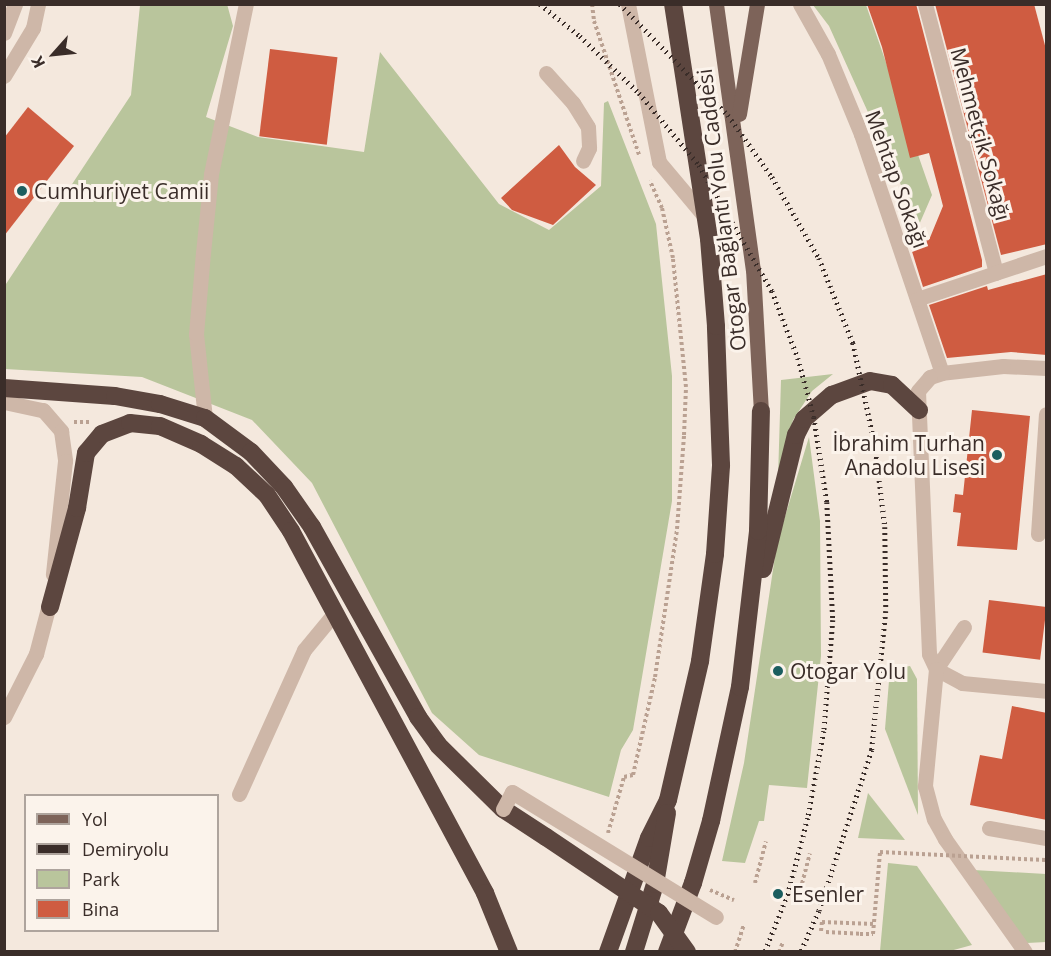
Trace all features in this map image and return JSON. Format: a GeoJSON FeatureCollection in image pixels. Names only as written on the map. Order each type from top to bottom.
{"type":"FeatureCollection","features":[{"type":"Feature","properties":{"kind":"highway"},"geometry":{"type":"LineString","coordinates":[[634,951],[655,884],[668,800],[700,661],[714,554],[721,465],[716,326],[706,218],[672,4]]}},
{"type":"Feature","properties":{"kind":"highway"},"geometry":{"type":"LineString","coordinates":[[667,951],[693,883],[733,721],[753,599],[796,435],[804,419],[832,394],[870,381],[892,384],[919,410]]}},
{"type":"Feature","properties":{"kind":"highway"},"geometry":{"type":"LineString","coordinates":[[4,388],[115,396],[160,404],[205,418],[251,452],[284,487],[312,527],[354,605],[431,736],[453,764],[503,809],[659,913],[687,951]]}},
{"type":"Feature","properties":{"kind":"highway"},"geometry":{"type":"LineString","coordinates":[[753,599],[762,411]]}},
{"type":"Feature","properties":{"kind":"highway"},"geometry":{"type":"LineString","coordinates":[[201,444],[205,418]]}},
{"type":"Feature","properties":{"kind":"highway"},"geometry":{"type":"LineString","coordinates":[[50,607],[77,508],[86,453],[94,441],[119,425],[142,423],[201,444],[236,466],[267,495],[291,531],[333,615],[485,893],[509,951]]}},
{"type":"Feature","properties":{"kind":"highway"},"geometry":{"type":"LineString","coordinates":[[333,615],[354,605]]}},
{"type":"Feature","properties":{"kind":"highway"},"geometry":{"type":"LineString","coordinates":[[608,951],[649,838],[668,800]]}},
{"type":"Feature","properties":{"kind":"main road"},"geometry":{"type":"LineString","coordinates":[[740,156],[740,104],[757,4]]}},
{"type":"Feature","properties":{"kind":"main road","name":"Otogar Bağlantı Yolu Caddesi"},"geometry":{"type":"LineString","coordinates":[[716,6],[740,156],[753,269],[762,411]]}},
{"type":"Feature","properties":{"kind":"street"},"geometry":{"type":"LineString","coordinates":[[4,33],[15,4]]}},
{"type":"Feature","properties":{"kind":"street"},"geometry":{"type":"LineString","coordinates":[[4,76],[33,28],[38,4]]}},
{"type":"Feature","properties":{"kind":"street"},"geometry":{"type":"LineString","coordinates":[[205,418],[196,334],[203,253],[211,174],[246,4]]}},
{"type":"Feature","properties":{"kind":"street"},"geometry":{"type":"LineString","coordinates":[[628,4],[659,162],[706,218]]}},
{"type":"Feature","properties":{"kind":"street","name":"Mehtap Sokağı"},"geometry":{"type":"LineString","coordinates":[[800,4],[828,54],[861,134],[942,373]]}},
{"type":"Feature","properties":{"kind":"street","name":"Mehmetçik Sokağı"},"geometry":{"type":"LineString","coordinates":[[925,4],[996,273]]}},
{"type":"Feature","properties":{"kind":"street"},"geometry":{"type":"LineString","coordinates":[[546,73],[573,102],[588,127],[590,148],[583,161]]}},
{"type":"Feature","properties":{"kind":"street"},"geometry":{"type":"LineString","coordinates":[[917,298],[1047,256]]}},
{"type":"Feature","properties":{"kind":"street"},"geometry":{"type":"LineString","coordinates":[[1025,951],[934,819],[925,786],[925,757],[936,669],[927,636],[918,392],[922,383],[942,373],[1003,366],[1047,368]]}},
{"type":"Feature","properties":{"kind":"street"},"geometry":{"type":"LineString","coordinates":[[4,402],[43,410],[54,419],[65,444],[50,607],[36,654],[4,717]]}},
{"type":"Feature","properties":{"kind":"street"},"geometry":{"type":"LineString","coordinates":[[1038,534],[1047,414]]}},
{"type":"Feature","properties":{"kind":"street"},"geometry":{"type":"LineString","coordinates":[[239,794],[304,650],[333,615]]}},
{"type":"Feature","properties":{"kind":"street"},"geometry":{"type":"LineString","coordinates":[[936,669],[964,627]]}},
{"type":"Feature","properties":{"kind":"street"},"geometry":{"type":"LineString","coordinates":[[936,669],[962,683],[1047,691]]}},
{"type":"Feature","properties":{"kind":"street"},"geometry":{"type":"LineString","coordinates":[[503,809],[512,792],[716,917]]}},
{"type":"Feature","properties":{"kind":"street"},"geometry":{"type":"LineString","coordinates":[[989,828],[1047,838]]}},
{"type":"Feature","properties":{"kind":"path"},"geometry":{"type":"LineString","coordinates":[[592,4],[628,130],[640,159]]}},
{"type":"Feature","properties":{"kind":"path"},"geometry":{"type":"LineString","coordinates":[[604,848],[624,777],[633,775],[667,605],[677,529],[686,387],[667,225],[648,177]]}},
{"type":"Feature","properties":{"kind":"path"},"geometry":{"type":"LineString","coordinates":[[755,883],[766,841]]}},
{"type":"Feature","properties":{"kind":"path"},"geometry":{"type":"LineString","coordinates":[[874,924],[822,922],[824,931],[873,934],[874,924],[880,852],[1047,860]]}},
{"type":"Feature","properties":{"kind":"path"},"geometry":{"type":"LineString","coordinates":[[799,896],[810,854]]}},
{"type":"Feature","properties":{"kind":"path"},"geometry":{"type":"LineString","coordinates":[[693,883],[734,900]]}},
{"type":"Feature","properties":{"kind":"path"},"geometry":{"type":"LineString","coordinates":[[735,951],[744,924]]}},
{"type":"Feature","properties":{"kind":"path"},"geometry":{"type":"LineString","coordinates":[[779,951],[783,942]]}},
{"type":"Feature","properties":{"kind":"green space"},"geometry":{"type":"Polygon","coordinates":[[[227,4],[233,26],[206,117],[258,137],[364,152],[380,52],[499,204],[549,230],[601,186],[604,103],[608,101],[656,224],[672,376],[672,501],[633,730],[621,750],[609,797],[479,755],[432,713],[312,483],[252,420],[142,377],[5,369],[4,287],[131,95],[140,5],[227,4]]]}},
{"type":"Feature","properties":{"kind":"green space"},"geometry":{"type":"Polygon","coordinates":[[[813,5],[866,5],[932,195],[919,225],[829,26],[813,5]]]}},
{"type":"Feature","properties":{"kind":"green space"},"geometry":{"type":"Polygon","coordinates":[[[833,374],[812,391],[793,420],[778,478],[781,380],[833,374]]]}},
{"type":"Feature","properties":{"kind":"green space"},"geometry":{"type":"Polygon","coordinates":[[[809,437],[820,521],[821,656],[807,788],[769,785],[764,821],[759,821],[745,863],[722,861],[744,763],[777,543],[809,437]]]}},
{"type":"Feature","properties":{"kind":"green space"},"geometry":{"type":"Polygon","coordinates":[[[910,666],[917,679],[918,815],[885,729],[890,669],[910,666]]]}},
{"type":"Feature","properties":{"kind":"green space"},"geometry":{"type":"Polygon","coordinates":[[[868,793],[905,840],[858,838],[868,793]]]}},
{"type":"Feature","properties":{"kind":"green space"},"geometry":{"type":"Polygon","coordinates":[[[888,863],[917,866],[972,945],[950,951],[880,951],[888,863]]]}},
{"type":"Feature","properties":{"kind":"green space"},"geometry":{"type":"Polygon","coordinates":[[[973,870],[1046,874],[1046,942],[1027,943],[973,870]]]}},
{"type":"Feature","properties":{"kind":"building"},"geometry":{"type":"Polygon","coordinates":[[[867,4],[916,4],[982,260],[982,267],[923,287],[910,245],[929,240],[943,206],[929,153],[910,158],[882,47],[867,4]]]}},
{"type":"Feature","properties":{"kind":"building"},"geometry":{"type":"Polygon","coordinates":[[[935,4],[1034,4],[1047,53],[1047,244],[1001,255],[935,4]]]}},
{"type":"Feature","properties":{"kind":"building"},"geometry":{"type":"Polygon","coordinates":[[[270,49],[337,57],[327,145],[259,136],[270,49]]]}},
{"type":"Feature","properties":{"kind":"building","name":"Cumhuriyet Camii"},"geometry":{"type":"Polygon","coordinates":[[[28,107],[74,146],[4,236],[4,138],[28,107]]]}},
{"type":"Feature","properties":{"kind":"building"},"geometry":{"type":"Polygon","coordinates":[[[559,145],[575,167],[596,185],[553,225],[512,210],[501,198],[559,145]]]}},
{"type":"Feature","properties":{"kind":"building"},"geometry":{"type":"Polygon","coordinates":[[[1047,274],[1047,355],[1011,352],[947,358],[929,305],[987,286],[988,290],[1047,274]]]}},
{"type":"Feature","properties":{"kind":"building","name":"İbrahim Turhan Anadolu Lisesi"},"geometry":{"type":"Polygon","coordinates":[[[972,410],[1030,416],[1017,550],[957,546],[961,513],[953,512],[955,494],[963,495],[972,410]]]}},
{"type":"Feature","properties":{"kind":"building"},"geometry":{"type":"Polygon","coordinates":[[[989,600],[1046,607],[1040,660],[983,653],[989,600]]]}},
{"type":"Feature","properties":{"kind":"building"},"geometry":{"type":"Polygon","coordinates":[[[1012,706],[1047,713],[1047,820],[970,805],[980,755],[1002,759],[1012,706]]]}},
{"type":"Feature","properties":{"kind":"railway"},"geometry":{"type":"LineString","coordinates":[[540,4],[580,36],[639,93],[699,165],[772,291],[798,358],[814,417],[827,502],[833,620],[824,731],[808,818],[788,894],[765,952]]}},
{"type":"Feature","properties":{"kind":"railway"},"geometry":{"type":"LineString","coordinates":[[620,4],[728,115],[772,177],[819,258],[853,343],[875,445],[885,527],[886,611],[872,750],[819,911],[801,952]]}},
{"type":"Feature","properties":{"kind":"place","name":"Cumhuriyet Camii"},"geometry":{"type":"Point","coordinates":[22,191]}},
{"type":"Feature","properties":{"kind":"place","name":"İbrahim Turhan Anadolu Lisesi"},"geometry":{"type":"Point","coordinates":[997,455]}},
{"type":"Feature","properties":{"kind":"place","name":"Otogar Yolu"},"geometry":{"type":"Point","coordinates":[778,671]}},
{"type":"Feature","properties":{"kind":"place","name":"Esenler"},"geometry":{"type":"Point","coordinates":[778,894]}}]}
